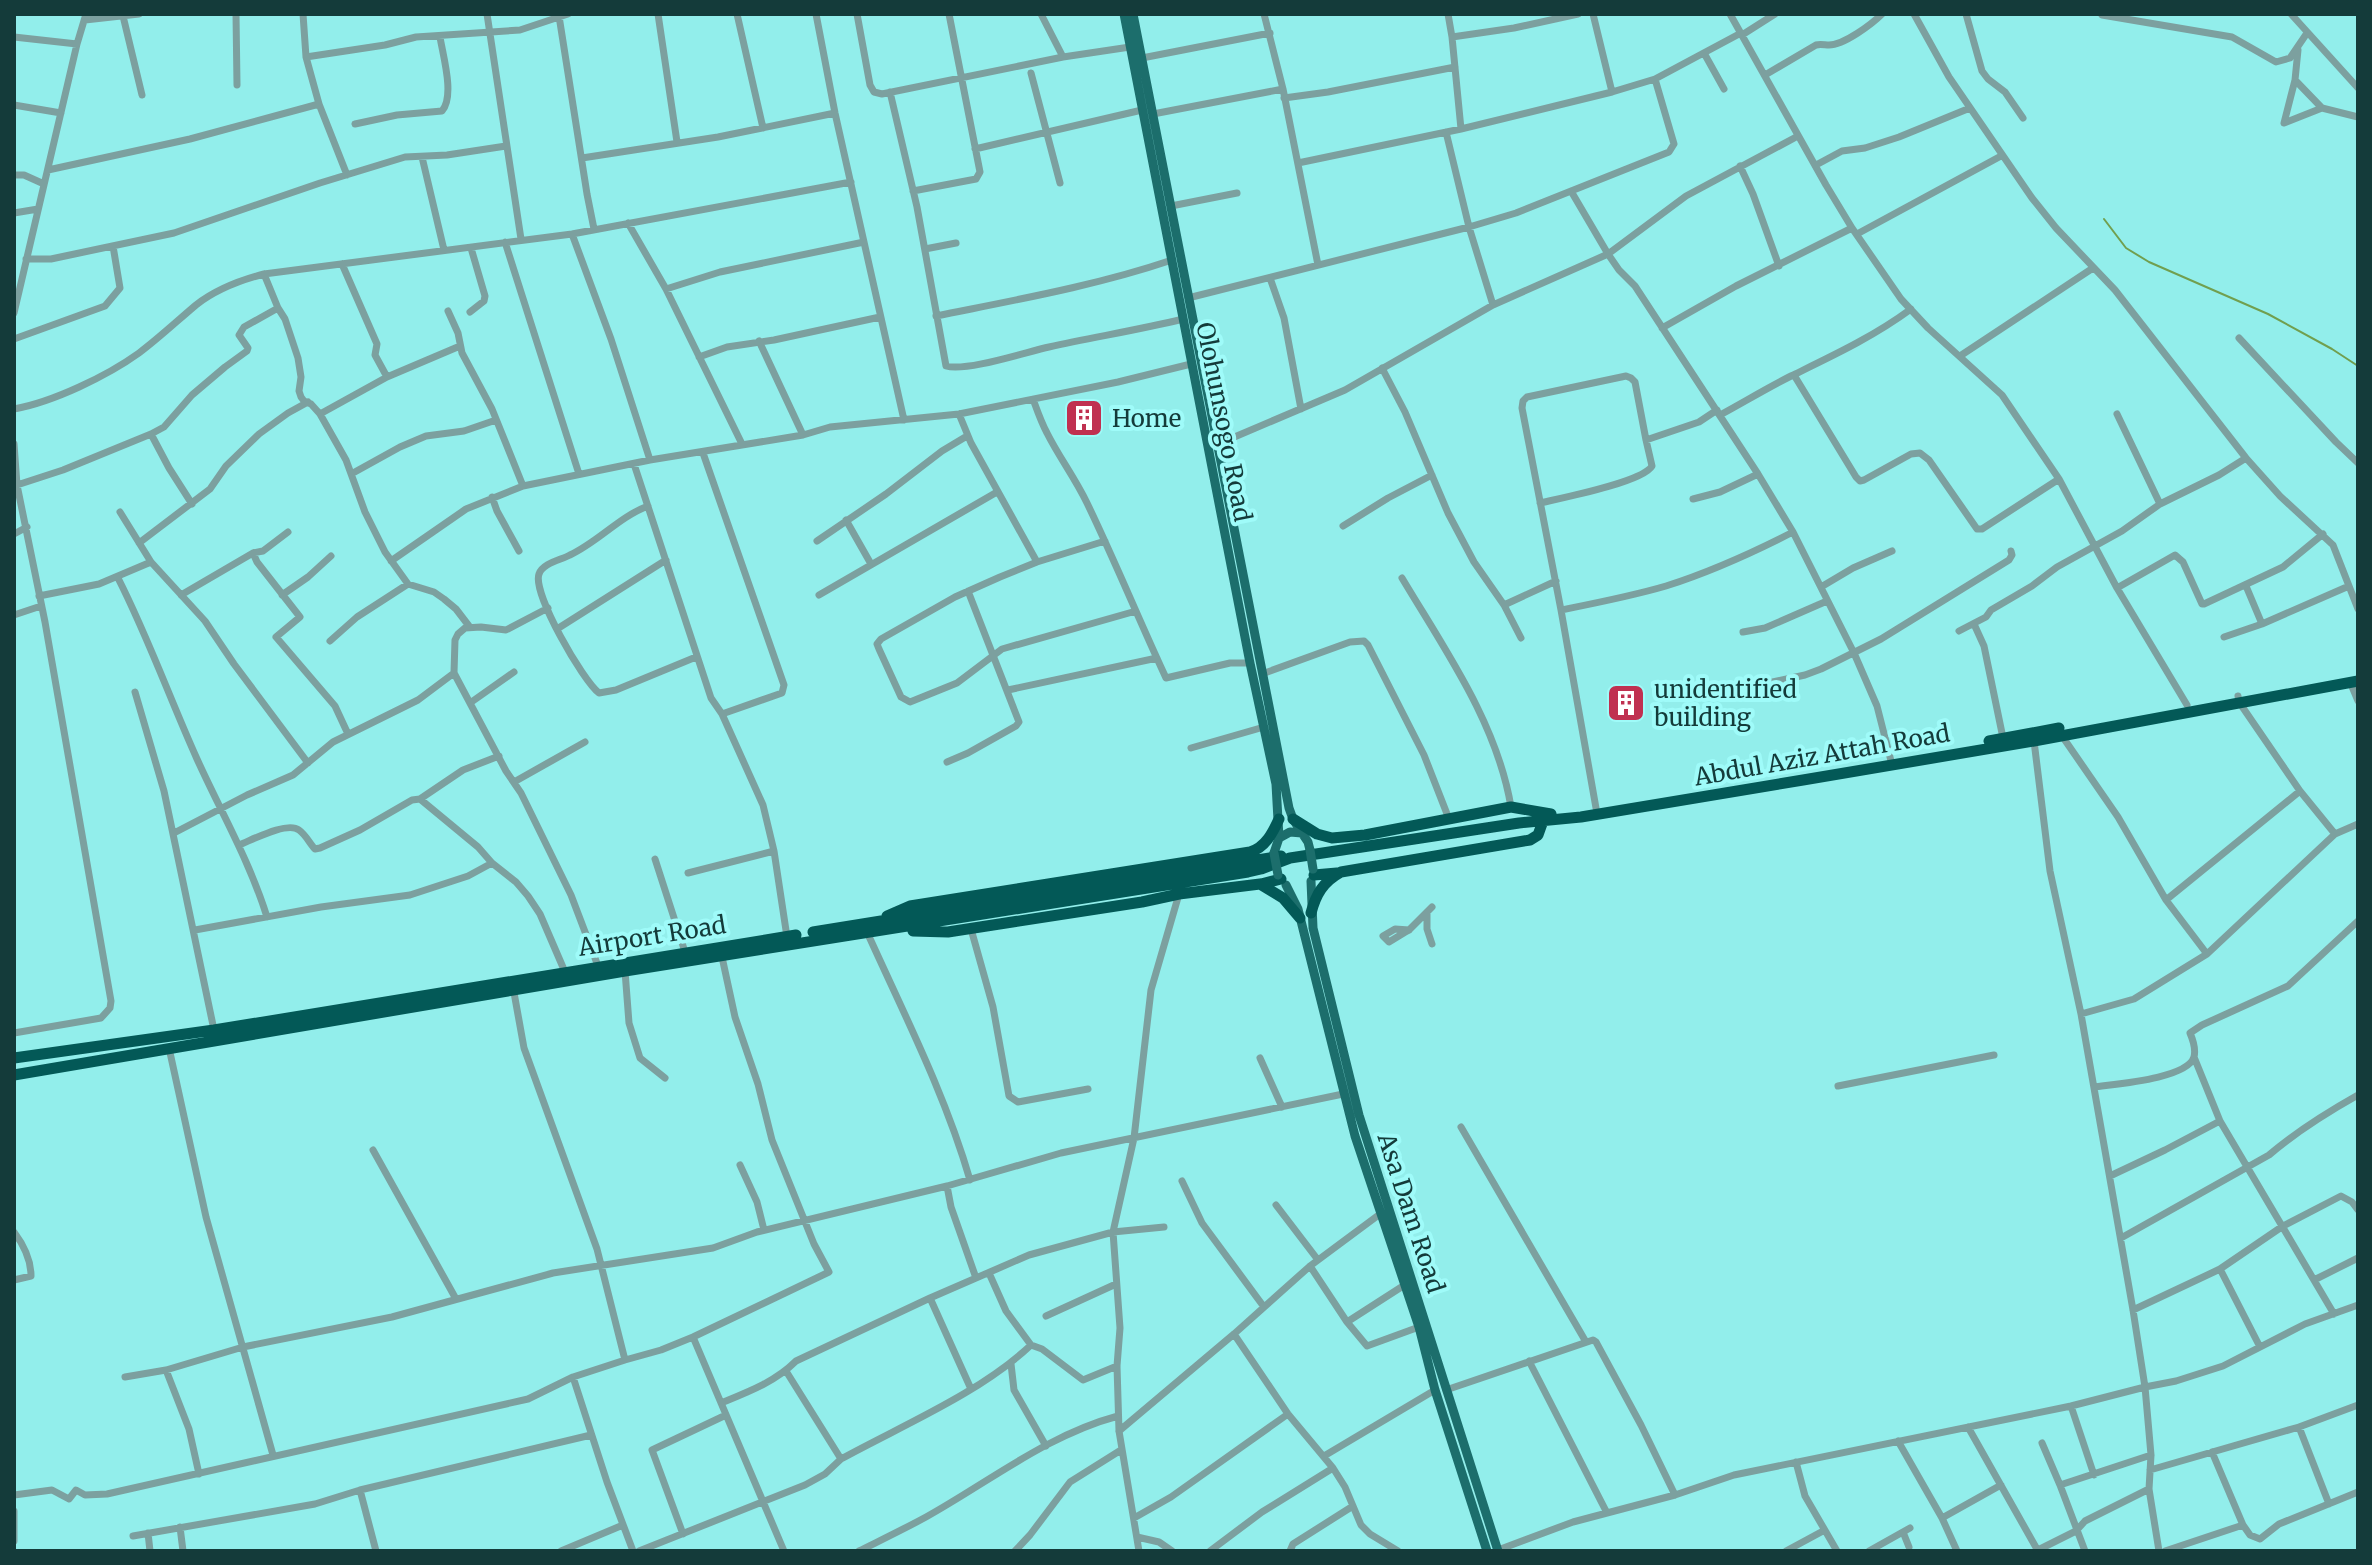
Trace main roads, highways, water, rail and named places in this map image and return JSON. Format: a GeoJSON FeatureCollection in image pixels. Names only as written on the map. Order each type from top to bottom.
{"type":"FeatureCollection","features":[{"type":"Feature","properties":{"kind":"highway","name":"Abdul Aziz Attah Road"},"geometry":{"type":"LineString","coordinates":[[1294,856],[1891,761],[2003,738],[2355,679]]}},
{"type":"Feature","properties":{"kind":"highway","name":"Abdul Aziz Attah Road"},"geometry":{"type":"LineString","coordinates":[[1547,817],[1581,817],[2034,741],[2059,731],[2187,705],[2238,699]]}},
{"type":"Feature","properties":{"kind":"highway"},"geometry":{"type":"LineString","coordinates":[[1307,842],[1365,835],[1511,807],[1547,817],[1538,835],[1530,840],[1313,875]]}},
{"type":"Feature","properties":{"kind":"highway"},"geometry":{"type":"LineString","coordinates":[[1257,850],[1272,835],[1279,819]]}},
{"type":"Feature","properties":{"kind":"highway"},"geometry":{"type":"LineString","coordinates":[[1293,819],[1317,834],[1332,838]]}},
{"type":"Feature","properties":{"kind":"highway"},"geometry":{"type":"LineString","coordinates":[[880,926],[910,906],[1276,846]]}},
{"type":"Feature","properties":{"kind":"highway","name":"Airport Road"},"geometry":{"type":"LineString","coordinates":[[14,1075],[513,985],[598,966],[1248,872],[1294,856]]}},
{"type":"Feature","properties":{"kind":"highway"},"geometry":{"type":"LineString","coordinates":[[1260,884],[1306,916],[1323,885],[1341,872]]}},
{"type":"Feature","properties":{"kind":"highway"},"geometry":{"type":"LineString","coordinates":[[880,926],[948,932],[1282,880]]}},
{"type":"Feature","properties":{"kind":"highway","name":"Airport Road"},"geometry":{"type":"LineString","coordinates":[[14,1058],[722,957],[867,932],[880,926]]}},
{"type":"Feature","properties":{"kind":"main road","name":"Olohunsogo Road"},"geometry":{"type":"LineString","coordinates":[[1124,14],[1191,364],[1293,819],[1307,842]]}},
{"type":"Feature","properties":{"kind":"main road","name":"Olohunsogo Road"},"geometry":{"type":"LineString","coordinates":[[1133,14],[1218,444],[1250,663],[1276,784],[1279,819],[1276,846],[1282,880]]}},
{"type":"Feature","properties":{"kind":"main road"},"geometry":{"type":"LineString","coordinates":[[1276,846],[1290,832],[1307,842]]}},
{"type":"Feature","properties":{"kind":"main road","name":"Asa Dam Road"},"geometry":{"type":"LineString","coordinates":[[1307,842],[1313,875],[1306,916],[1343,1094],[1403,1286],[1427,1343]]}},
{"type":"Feature","properties":{"kind":"main road"},"geometry":{"type":"LineString","coordinates":[[1282,880],[1298,888],[1313,875]]}},
{"type":"Feature","properties":{"kind":"main road","name":"Asa Dam Road"},"geometry":{"type":"LineString","coordinates":[[1282,880],[1298,909],[1306,916],[1359,1115],[1440,1390],[1494,1551]]}},
{"type":"Feature","properties":{"kind":"waterway"},"geometry":{"type":"LineString","coordinates":[[2104,219],[2126,248],[2149,262],[2268,314],[2358,366]]}},
{"type":"Feature","properties":{"kind":"place","name":"Home"},"geometry":{"type":"Point","coordinates":[1084,418]}},
{"type":"Feature","properties":{"kind":"place","name":"unidentified building"},"geometry":{"type":"Point","coordinates":[1626,703]}}]}
